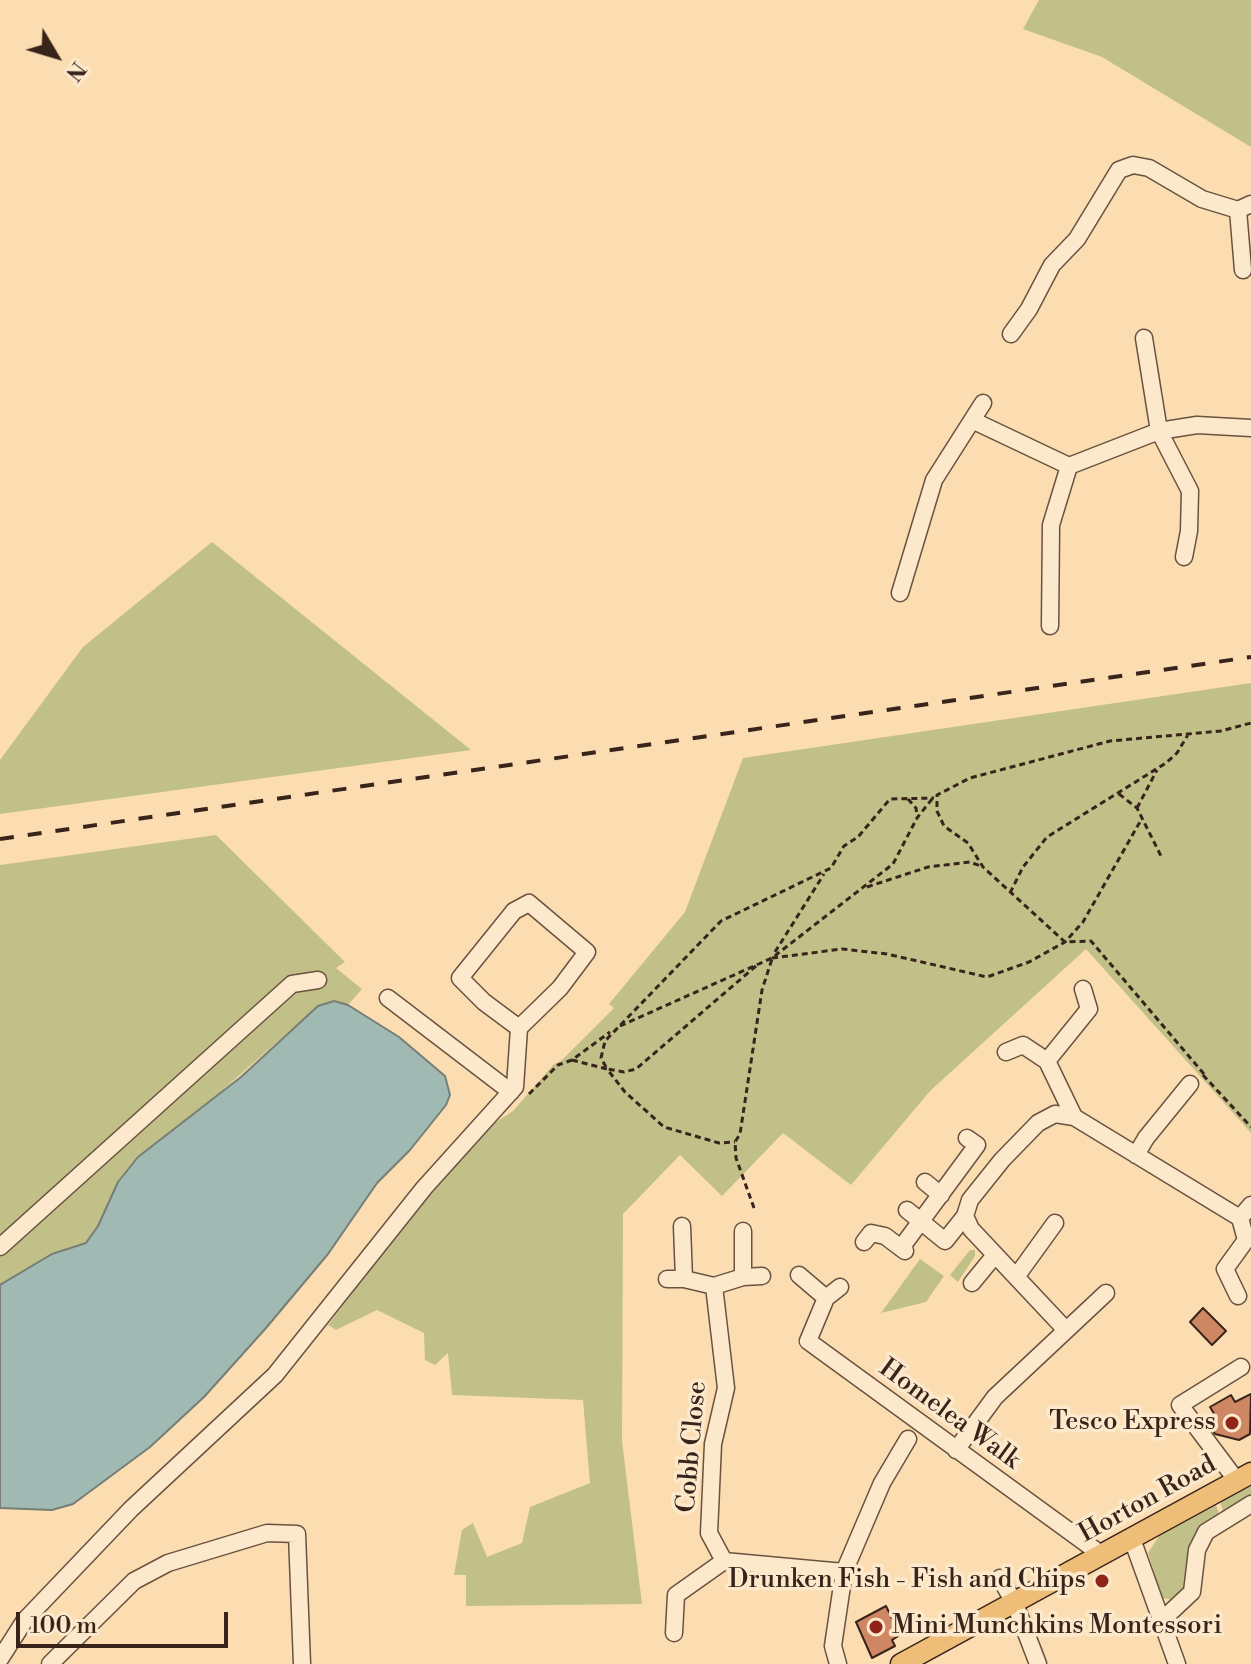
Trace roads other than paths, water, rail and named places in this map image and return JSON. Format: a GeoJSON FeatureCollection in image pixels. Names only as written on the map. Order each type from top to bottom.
{"type":"FeatureCollection","features":[{"type":"Feature","properties":{"kind":"main road","name":"Horton Road"},"geometry":{"type":"LineString","coordinates":[[901,1664],[1244,1477]]}},
{"type":"Feature","properties":{"kind":"street"},"geometry":{"type":"LineString","coordinates":[[1011,334],[1029,309],[1052,265],[1077,239],[1119,170],[1133,165],[1149,168],[1188,193],[1245,207],[1243,270]]}},
{"type":"Feature","properties":{"kind":"street"},"geometry":{"type":"LineString","coordinates":[[1144,338],[1159,431],[1190,491],[1189,531],[1184,557]]}},
{"type":"Feature","properties":{"kind":"street"},"geometry":{"type":"LineString","coordinates":[[900,593],[934,480],[983,403]]}},
{"type":"Feature","properties":{"kind":"street"},"geometry":{"type":"LineString","coordinates":[[974,421],[1069,466],[1159,431],[1197,425],[1251,428]]}},
{"type":"Feature","properties":{"kind":"street"},"geometry":{"type":"LineString","coordinates":[[1050,626],[1051,525],[1069,466]]}},
{"type":"Feature","properties":{"kind":"street"},"geometry":{"type":"LineString","coordinates":[[2,1648],[120,1520],[275,1375],[424,1188],[513,1089],[519,1028],[560,988],[587,952],[529,903],[514,911],[460,978],[484,1002],[519,1028]]}},
{"type":"Feature","properties":{"kind":"street"},"geometry":{"type":"LineString","coordinates":[[0,1247],[292,984],[318,980]]}},
{"type":"Feature","properties":{"kind":"street"},"geometry":{"type":"LineString","coordinates":[[1047,1061],[1089,1009],[1083,989]]}},
{"type":"Feature","properties":{"kind":"street"},"geometry":{"type":"LineString","coordinates":[[388,998],[513,1089]]}},
{"type":"Feature","properties":{"kind":"street"},"geometry":{"type":"LineString","coordinates":[[1006,1052],[1023,1045],[1047,1061],[1074,1117]]}},
{"type":"Feature","properties":{"kind":"street"},"geometry":{"type":"LineString","coordinates":[[1136,1155],[1146,1138],[1197,1079]]}},
{"type":"Feature","properties":{"kind":"street"},"geometry":{"type":"LineString","coordinates":[[907,1210],[945,1241],[965,1216],[970,1200],[1002,1160],[1038,1123],[1055,1114],[1074,1117],[1240,1218],[1246,1240],[1225,1269],[1238,1296]]}},
{"type":"Feature","properties":{"kind":"street"},"geometry":{"type":"LineString","coordinates":[[864,1242],[871,1233],[885,1236],[903,1249],[964,1165],[972,1142]]}},
{"type":"Feature","properties":{"kind":"street"},"geometry":{"type":"LineString","coordinates":[[925,1182],[941,1195]]}},
{"type":"Feature","properties":{"kind":"street"},"geometry":{"type":"LineString","coordinates":[[1240,1218],[1251,1205]]}},
{"type":"Feature","properties":{"kind":"street"},"geometry":{"type":"LineString","coordinates":[[965,1216],[971,1229],[1065,1329]]}},
{"type":"Feature","properties":{"kind":"street"},"geometry":{"type":"LineString","coordinates":[[1016,1277],[1055,1223]]}},
{"type":"Feature","properties":{"kind":"street"},"geometry":{"type":"LineString","coordinates":[[682,1226],[675,1279],[714,1286],[743,1277],[762,1276]]}},
{"type":"Feature","properties":{"kind":"street"},"geometry":{"type":"LineString","coordinates":[[743,1231],[743,1277]]}},
{"type":"Feature","properties":{"kind":"street"},"geometry":{"type":"LineString","coordinates":[[972,1283],[995,1255]]}},
{"type":"Feature","properties":{"kind":"street","name":"Homelea Walk"},"geometry":{"type":"LineString","coordinates":[[799,1275],[833,1292],[808,1341],[1102,1555]]}},
{"type":"Feature","properties":{"kind":"street","name":"Cobb Close"},"geometry":{"type":"LineString","coordinates":[[714,1286],[726,1388],[713,1444],[709,1533],[724,1561]]}},
{"type":"Feature","properties":{"kind":"street"},"geometry":{"type":"LineString","coordinates":[[956,1450],[995,1397],[1106,1293]]}},
{"type":"Feature","properties":{"kind":"street"},"geometry":{"type":"LineString","coordinates":[[1241,1367],[1180,1405],[1244,1477]]}},
{"type":"Feature","properties":{"kind":"street"},"geometry":{"type":"LineString","coordinates":[[838,1664],[833,1646],[844,1572],[882,1483],[908,1439]]}},
{"type":"Feature","properties":{"kind":"street","name":"Horton Road"},"geometry":{"type":"LineString","coordinates":[[1160,1622],[1192,1592],[1197,1550],[1206,1532],[1251,1504]]}},
{"type":"Feature","properties":{"kind":"street"},"geometry":{"type":"LineString","coordinates":[[50,1664],[134,1581],[168,1563],[267,1533],[297,1534],[302,1664]]}},
{"type":"Feature","properties":{"kind":"street"},"geometry":{"type":"LineString","coordinates":[[1132,1539],[1177,1664]]}},
{"type":"Feature","properties":{"kind":"street"},"geometry":{"type":"LineString","coordinates":[[674,1633],[676,1595],[724,1561],[844,1572]]}},
{"type":"Feature","properties":{"kind":"street"},"geometry":{"type":"LineString","coordinates":[[1000,1578],[1015,1604],[1038,1664]]}},
{"type":"Feature","properties":{"kind":"water"},"geometry":{"type":"Polygon","coordinates":[[[334,1001],[348,1005],[399,1037],[445,1076],[450,1095],[446,1105],[410,1150],[377,1183],[328,1254],[266,1328],[204,1397],[150,1447],[73,1504],[52,1510],[0,1508],[0,1285],[52,1254],[86,1243],[98,1226],[118,1182],[138,1157],[241,1077],[318,1006],[334,1001]]]}},
{"type":"Feature","properties":{"kind":"railway"},"geometry":{"type":"LineString","coordinates":[[0,839],[1251,657]]}},
{"type":"Feature","properties":{"kind":"place","name":"Tesco Express"},"geometry":{"type":"Point","coordinates":[1232,1423]}},
{"type":"Feature","properties":{"kind":"place","name":"Drunken Fish - Fish and Chips"},"geometry":{"type":"Point","coordinates":[1102,1581]}},
{"type":"Feature","properties":{"kind":"place","name":"Mini Munchkins Montessori"},"geometry":{"type":"Point","coordinates":[876,1627]}}]}
